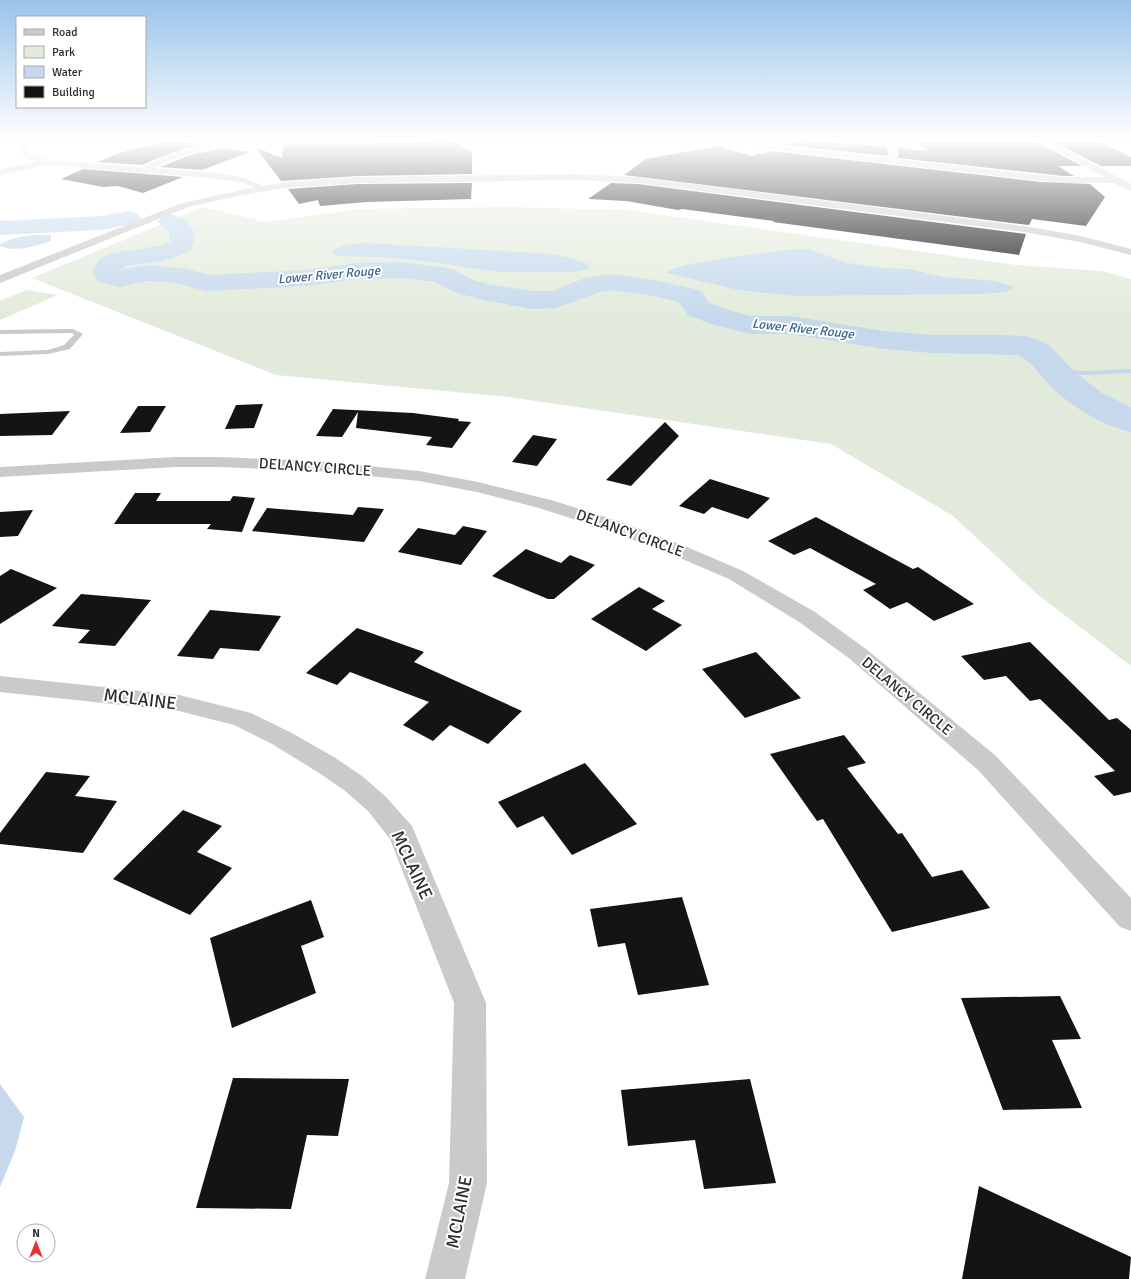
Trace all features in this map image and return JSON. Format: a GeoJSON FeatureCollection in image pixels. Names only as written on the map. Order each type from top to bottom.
{"type":"FeatureCollection","features":[{"type":"Feature","properties":{"kind":"street"},"geometry":{"type":"LineString","coordinates":[[0,279],[185,205],[213,199]]}},
{"type":"Feature","properties":{"kind":"street"},"geometry":{"type":"LineString","coordinates":[[785,199],[1024,229],[1074,238],[1131,252]]}},
{"type":"Feature","properties":{"kind":"street"},"geometry":{"type":"LineString","coordinates":[[1102,245],[1124,240]]}},
{"type":"Feature","properties":{"kind":"street","name":"DELANCY CIRCLE"},"geometry":{"type":"LineString","coordinates":[[0,472],[168,462],[219,462],[318,466],[419,476],[478,487],[546,504],[605,523],[672,548],[736,575],[807,617],[858,654],[987,763],[1131,918]]}},
{"type":"Feature","properties":{"kind":"street","name":"MCLAINE"},"geometry":{"type":"LineString","coordinates":[[0,684],[179,703],[242,719],[280,738],[325,764],[353,783],[377,804],[402,834],[470,1003],[468,1183],[445,1279]]}},
{"type":"Feature","properties":{"kind":"lane"},"geometry":{"type":"LineString","coordinates":[[0,332],[73,331],[78,334],[67,347],[48,352],[0,354]]}},
{"type":"Feature","properties":{"kind":"green space"},"geometry":{"type":"Polygon","coordinates":[[[203,207],[266,222],[358,209],[506,207],[628,210],[1016,265],[1102,271],[1131,279],[1131,666],[1037,594],[953,516],[831,444],[508,397],[276,375],[32,278],[203,207]]]}},
{"type":"Feature","properties":{"kind":"green space"},"geometry":{"type":"Polygon","coordinates":[[[26,290],[58,295],[0,320],[0,301],[26,290]]]}},
{"type":"Feature","properties":{"kind":"water"},"geometry":{"type":"Polygon","coordinates":[[[34,235],[51,235],[51,241],[32,247],[19,249],[0,246],[0,244],[12,239],[34,235]]]}},
{"type":"Feature","properties":{"kind":"water"},"geometry":{"type":"Polygon","coordinates":[[[366,243],[550,254],[571,258],[588,264],[588,269],[573,272],[498,272],[433,262],[382,257],[339,256],[332,254],[333,250],[344,245],[366,243]]]}},
{"type":"Feature","properties":{"kind":"water"},"geometry":{"type":"Polygon","coordinates":[[[798,249],[809,249],[847,263],[881,268],[909,269],[943,277],[996,281],[1014,287],[1007,292],[979,294],[793,296],[739,290],[666,273],[674,269],[707,261],[798,249]]]}},
{"type":"Feature","properties":{"kind":"water"},"geometry":{"type":"Polygon","coordinates":[[[0,1084],[24,1117],[15,1151],[0,1187],[0,1084]]]}},
{"type":"Feature","properties":{"kind":"building"},"geometry":{"type":"Polygon","coordinates":[[[295,199],[471,199],[367,202],[320,206],[318,200],[299,204],[295,199]]]}},
{"type":"Feature","properties":{"kind":"building"},"geometry":{"type":"Polygon","coordinates":[[[588,199],[752,199],[1026,234],[1019,255],[773,222],[774,221],[682,209],[678,210],[626,201],[588,199]]]}},
{"type":"Feature","properties":{"kind":"building"},"geometry":{"type":"Polygon","coordinates":[[[816,199],[1104,199],[1086,226],[1032,219],[1029,225],[816,199]]]}},
{"type":"Feature","properties":{"kind":"building"},"geometry":{"type":"Polygon","coordinates":[[[263,404],[254,428],[225,429],[236,405],[263,404]]]}},
{"type":"Feature","properties":{"kind":"building"},"geometry":{"type":"Polygon","coordinates":[[[138,406],[166,406],[150,432],[120,433],[138,406]]]}},
{"type":"Feature","properties":{"kind":"building"},"geometry":{"type":"Polygon","coordinates":[[[333,409],[413,413],[471,422],[452,448],[426,445],[432,437],[356,428],[358,412],[342,437],[316,436],[333,409]]]}},
{"type":"Feature","properties":{"kind":"building"},"geometry":{"type":"Polygon","coordinates":[[[70,411],[52,435],[0,436],[0,414],[70,411]]]}},
{"type":"Feature","properties":{"kind":"building"},"geometry":{"type":"Polygon","coordinates":[[[665,422],[679,436],[631,486],[606,480],[665,422]]]}},
{"type":"Feature","properties":{"kind":"building"},"geometry":{"type":"Polygon","coordinates":[[[533,435],[557,439],[537,466],[512,462],[533,435]]]}},
{"type":"Feature","properties":{"kind":"building"},"geometry":{"type":"Polygon","coordinates":[[[710,479],[770,498],[748,519],[712,507],[704,514],[679,506],[710,479]]]}},
{"type":"Feature","properties":{"kind":"building"},"geometry":{"type":"Polygon","coordinates":[[[135,493],[161,493],[156,501],[230,501],[233,496],[255,498],[242,532],[207,529],[211,524],[114,524],[135,493]]]}},
{"type":"Feature","properties":{"kind":"building"},"geometry":{"type":"Polygon","coordinates":[[[358,507],[384,509],[364,542],[252,531],[267,508],[353,515],[358,507]]]}},
{"type":"Feature","properties":{"kind":"building"},"geometry":{"type":"Polygon","coordinates":[[[33,510],[18,536],[0,537],[0,512],[33,510]]]}},
{"type":"Feature","properties":{"kind":"building"},"geometry":{"type":"Polygon","coordinates":[[[816,517],[913,569],[918,567],[974,604],[934,621],[907,602],[890,609],[863,590],[876,584],[810,548],[794,555],[768,541],[816,517]]]}},
{"type":"Feature","properties":{"kind":"building"},"geometry":{"type":"Polygon","coordinates":[[[463,526],[487,531],[461,565],[398,552],[418,528],[455,535],[463,526]]]}},
{"type":"Feature","properties":{"kind":"building"},"geometry":{"type":"Polygon","coordinates":[[[526,549],[561,563],[570,555],[595,565],[554,599],[548,599],[492,576],[526,549]]]}},
{"type":"Feature","properties":{"kind":"building"},"geometry":{"type":"Polygon","coordinates":[[[11,569],[57,588],[0,624],[0,576],[11,569]]]}},
{"type":"Feature","properties":{"kind":"building"},"geometry":{"type":"Polygon","coordinates":[[[639,587],[665,601],[652,609],[682,625],[646,651],[591,619],[639,587]]]}},
{"type":"Feature","properties":{"kind":"building"},"geometry":{"type":"Polygon","coordinates":[[[81,594],[151,600],[115,646],[78,643],[90,630],[52,626],[81,594]]]}},
{"type":"Feature","properties":{"kind":"building"},"geometry":{"type":"Polygon","coordinates":[[[210,610],[281,616],[259,651],[220,648],[213,659],[177,656],[210,610]]]}},
{"type":"Feature","properties":{"kind":"building"},"geometry":{"type":"Polygon","coordinates":[[[357,628],[424,652],[414,662],[522,711],[488,744],[450,725],[433,741],[403,725],[429,702],[350,672],[337,685],[306,673],[357,628]]]}},
{"type":"Feature","properties":{"kind":"building"},"geometry":{"type":"Polygon","coordinates":[[[1030,642],[1109,720],[1117,718],[1131,730],[1131,792],[1114,796],[1094,776],[1115,771],[1040,699],[1030,701],[1006,676],[984,680],[961,656],[1030,642]]]}},
{"type":"Feature","properties":{"kind":"building"},"geometry":{"type":"Polygon","coordinates":[[[756,652],[801,698],[745,718],[702,669],[756,652]]]}},
{"type":"Feature","properties":{"kind":"building"},"geometry":{"type":"Polygon","coordinates":[[[844,735],[866,763],[847,768],[898,834],[902,833],[932,877],[962,870],[990,908],[892,932],[823,819],[817,821],[770,754],[844,735]]]}},
{"type":"Feature","properties":{"kind":"building"},"geometry":{"type":"Polygon","coordinates":[[[585,763],[637,824],[572,855],[543,816],[517,828],[498,802],[585,763]]]}},
{"type":"Feature","properties":{"kind":"building"},"geometry":{"type":"Polygon","coordinates":[[[46,772],[90,776],[75,796],[117,801],[83,853],[0,844],[0,833],[46,772]]]}},
{"type":"Feature","properties":{"kind":"building"},"geometry":{"type":"Polygon","coordinates":[[[183,810],[222,826],[197,852],[232,868],[190,915],[113,879],[183,810]]]}},
{"type":"Feature","properties":{"kind":"building"},"geometry":{"type":"Polygon","coordinates":[[[682,897],[709,985],[638,995],[625,943],[598,947],[590,909],[682,897]]]}},
{"type":"Feature","properties":{"kind":"building"},"geometry":{"type":"Polygon","coordinates":[[[311,900],[324,937],[301,946],[316,993],[232,1028],[210,938],[311,900]]]}},
{"type":"Feature","properties":{"kind":"building"},"geometry":{"type":"Polygon","coordinates":[[[1060,996],[1081,1039],[1052,1040],[1082,1108],[1003,1110],[961,998],[1060,996]]]}},
{"type":"Feature","properties":{"kind":"building"},"geometry":{"type":"Polygon","coordinates":[[[233,1078],[349,1079],[338,1136],[307,1135],[291,1209],[196,1208],[233,1078]]]}},
{"type":"Feature","properties":{"kind":"building"},"geometry":{"type":"Polygon","coordinates":[[[750,1079],[776,1183],[704,1189],[695,1140],[628,1146],[621,1090],[750,1079]]]}},
{"type":"Feature","properties":{"kind":"building"},"geometry":{"type":"Polygon","coordinates":[[[979,1186],[1131,1257],[1129,1279],[962,1279],[979,1186]]]}},
{"type":"Feature","properties":{"kind":"waterway","name":"Lower River Rouge"},"geometry":{"type":"LineString","coordinates":[[0,228],[101,223],[129,218]]}},
{"type":"Feature","properties":{"kind":"waterway","name":"Lower River Rouge"},"geometry":{"type":"LineString","coordinates":[[170,221],[177,225],[182,232],[183,239],[180,247],[163,253],[116,261],[109,264],[106,268],[105,272],[108,276],[120,279],[148,273],[167,274],[187,277],[206,283],[306,278],[357,271],[403,270],[442,275],[464,286],[483,292],[533,300],[556,299],[595,284],[611,282],[654,288],[689,296],[693,299],[695,306],[698,309],[722,318],[751,325],[790,325],[884,340],[932,344],[998,344],[1025,346],[1039,353],[1064,380],[1089,401],[1131,421]]}},
{"type":"Feature","properties":{"kind":"waterway"},"geometry":{"type":"LineString","coordinates":[[1057,372],[1083,373],[1131,371]]}}]}
